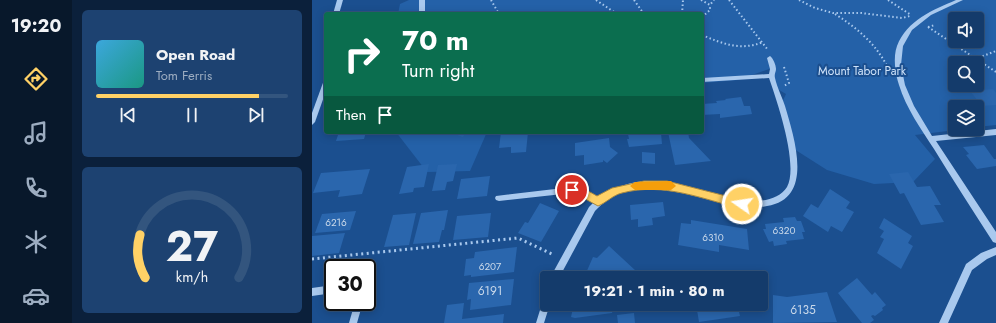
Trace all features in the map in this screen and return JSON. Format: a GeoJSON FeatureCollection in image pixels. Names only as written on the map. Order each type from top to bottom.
{"type":"FeatureCollection","features":[{"type":"Feature","properties":{"kind":"street"},"geometry":{"type":"LineString","coordinates":[[337,12],[340,0]]}},
{"type":"Feature","properties":{"kind":"street"},"geometry":{"type":"LineString","coordinates":[[422,0],[422,12]]}},
{"type":"Feature","properties":{"kind":"street"},"geometry":{"type":"LineString","coordinates":[[960,0],[934,10],[924,16],[910,29],[899,50],[897,66],[900,81],[907,99],[931,140],[996,239]]}},
{"type":"Feature","properties":{"kind":"street"},"geometry":{"type":"LineString","coordinates":[[558,271],[598,202],[612,192],[623,188],[655,184],[678,187],[742,204],[762,204],[779,201],[789,191],[792,184],[795,161],[783,111],[771,76],[773,69],[770,58]]}},
{"type":"Feature","properties":{"kind":"street"},"geometry":{"type":"LineString","coordinates":[[704,80],[771,76]]}},
{"type":"Feature","properties":{"kind":"street"},"geometry":{"type":"LineString","coordinates":[[312,122],[324,88]]}},
{"type":"Feature","properties":{"kind":"street"},"geometry":{"type":"LineString","coordinates":[[931,140],[996,132]]}},
{"type":"Feature","properties":{"kind":"street"},"geometry":{"type":"LineString","coordinates":[[499,198],[572,190],[579,191],[598,202]]}},
{"type":"Feature","properties":{"kind":"street"},"geometry":{"type":"LineString","coordinates":[[943,323],[969,267],[984,256],[996,250]]}},
{"type":"Feature","properties":{"kind":"street"},"geometry":{"type":"LineString","coordinates":[[312,292],[324,290]]}},
{"type":"Feature","properties":{"kind":"street"},"geometry":{"type":"LineString","coordinates":[[353,323],[356,311]]}},
{"type":"Feature","properties":{"kind":"street"},"geometry":{"type":"LineString","coordinates":[[540,323],[544,311]]}},
{"type":"Feature","properties":{"kind":"path"},"geometry":{"type":"LineString","coordinates":[[491,0],[498,12]]}},
{"type":"Feature","properties":{"kind":"path"},"geometry":{"type":"LineString","coordinates":[[596,0],[614,12]]}},
{"type":"Feature","properties":{"kind":"path"},"geometry":{"type":"LineString","coordinates":[[634,0],[643,12]]}},
{"type":"Feature","properties":{"kind":"path"},"geometry":{"type":"LineString","coordinates":[[682,12],[683,0]]}},
{"type":"Feature","properties":{"kind":"path"},"geometry":{"type":"LineString","coordinates":[[701,0],[710,5]]}},
{"type":"Feature","properties":{"kind":"path"},"geometry":{"type":"LineString","coordinates":[[704,15],[710,10],[710,5],[714,0]]}},
{"type":"Feature","properties":{"kind":"path"},"geometry":{"type":"LineString","coordinates":[[729,0],[767,46],[770,58]]}},
{"type":"Feature","properties":{"kind":"path"},"geometry":{"type":"LineString","coordinates":[[799,0],[815,8],[833,13],[867,13],[902,18],[911,16],[888,0]]}},
{"type":"Feature","properties":{"kind":"path"},"geometry":{"type":"LineString","coordinates":[[833,13],[864,35],[881,56],[888,68]]}},
{"type":"Feature","properties":{"kind":"path"},"geometry":{"type":"LineString","coordinates":[[935,25],[928,27],[971,56]]}},
{"type":"Feature","properties":{"kind":"path"},"geometry":{"type":"LineString","coordinates":[[704,36],[724,45],[735,47],[752,46],[763,42]]}},
{"type":"Feature","properties":{"kind":"path"},"geometry":{"type":"LineString","coordinates":[[983,56],[996,51]]}},
{"type":"Feature","properties":{"kind":"path"},"geometry":{"type":"LineString","coordinates":[[984,65],[996,72]]}},
{"type":"Feature","properties":{"kind":"path"},"geometry":{"type":"LineString","coordinates":[[312,259],[518,238],[564,260]]}},
{"type":"Feature","properties":{"kind":"green space","name":"Mount Tabor Park"},"geometry":{"type":"Polygon","coordinates":[[[409,0],[996,0],[996,125],[984,126],[984,100],[948,100],[948,131],[915,135],[935,159],[913,182],[874,184],[827,170],[794,149],[779,109],[786,94],[774,87],[772,68],[738,80],[704,83],[704,12],[398,12],[400,4],[409,0]]]}},
{"type":"Feature","properties":{"kind":"green space"},"geometry":{"type":"Polygon","coordinates":[[[398,134],[486,134],[470,171],[427,172],[398,134]]]}},
{"type":"Feature","properties":{"kind":"building"},"geometry":{"type":"Polygon","coordinates":[[[993,89],[996,93],[996,105],[984,106],[984,100],[977,100],[971,92],[984,92],[984,90],[993,89]]]}},
{"type":"Feature","properties":{"kind":"building"},"geometry":{"type":"Polygon","coordinates":[[[741,97],[744,106],[750,106],[752,114],[720,118],[720,114],[704,115],[704,104],[717,103],[716,101],[726,100],[725,99],[741,97]]]}},
{"type":"Feature","properties":{"kind":"building"},"geometry":{"type":"Polygon","coordinates":[[[338,134],[365,134],[364,139],[336,141],[338,134]]]}},
{"type":"Feature","properties":{"kind":"building"},"geometry":{"type":"Polygon","coordinates":[[[454,134],[465,134],[463,137],[454,134]]]}},
{"type":"Feature","properties":{"kind":"building"},"geometry":{"type":"Polygon","coordinates":[[[501,134],[528,134],[526,152],[511,153],[511,147],[499,148],[501,134]]]}},
{"type":"Feature","properties":{"kind":"building"},"geometry":{"type":"Polygon","coordinates":[[[628,134],[661,134],[662,144],[629,147],[627,139],[629,139],[628,134]]]}},
{"type":"Feature","properties":{"kind":"building"},"geometry":{"type":"Polygon","coordinates":[[[668,134],[688,134],[689,138],[711,161],[675,165],[668,134]]]}},
{"type":"Feature","properties":{"kind":"building"},"geometry":{"type":"Polygon","coordinates":[[[609,138],[610,147],[618,153],[607,163],[603,160],[603,162],[584,165],[584,155],[575,156],[575,143],[609,138]]]}},
{"type":"Feature","properties":{"kind":"building"},"geometry":{"type":"Polygon","coordinates":[[[984,145],[994,159],[996,159],[996,166],[977,169],[966,155],[969,154],[963,147],[984,145]]]}},
{"type":"Feature","properties":{"kind":"building"},"geometry":{"type":"Polygon","coordinates":[[[642,152],[655,153],[655,164],[642,163],[642,152]]]}},
{"type":"Feature","properties":{"kind":"building"},"geometry":{"type":"Polygon","coordinates":[[[429,164],[424,187],[414,188],[413,192],[399,194],[407,167],[429,164]]]}},
{"type":"Feature","properties":{"kind":"building"},"geometry":{"type":"Polygon","coordinates":[[[457,164],[453,181],[447,182],[445,190],[432,191],[438,165],[457,164]]]}},
{"type":"Feature","properties":{"kind":"building"},"geometry":{"type":"Polygon","coordinates":[[[370,169],[362,194],[338,197],[340,190],[313,193],[321,173],[370,169]]]}},
{"type":"Feature","properties":{"kind":"building"},"geometry":{"type":"Polygon","coordinates":[[[908,172],[917,187],[930,186],[941,205],[934,205],[944,222],[921,225],[904,193],[900,194],[889,174],[908,172]]]}},
{"type":"Feature","properties":{"kind":"building"},"geometry":{"type":"Polygon","coordinates":[[[490,176],[487,196],[457,199],[461,179],[490,176]]]}},
{"type":"Feature","properties":{"kind":"building"},"geometry":{"type":"Polygon","coordinates":[[[830,189],[850,202],[846,208],[854,212],[842,232],[831,226],[828,232],[803,216],[811,204],[818,208],[830,189]]]}},
{"type":"Feature","properties":{"kind":"building"},"geometry":{"type":"Polygon","coordinates":[[[663,202],[665,216],[652,218],[653,225],[638,227],[638,219],[631,220],[630,205],[663,202]]]}},
{"type":"Feature","properties":{"kind":"building"},"geometry":{"type":"Polygon","coordinates":[[[540,203],[559,211],[541,242],[518,233],[525,222],[528,223],[540,203]]]}},
{"type":"Feature","properties":{"kind":"building"},"geometry":{"type":"Polygon","coordinates":[[[448,210],[444,230],[442,230],[439,242],[413,244],[421,213],[448,210]]]}},
{"type":"Feature","properties":{"kind":"building"},"geometry":{"type":"Polygon","coordinates":[[[356,211],[350,230],[315,233],[322,214],[356,211]]]}},
{"type":"Feature","properties":{"kind":"building"},"geometry":{"type":"Polygon","coordinates":[[[416,213],[409,245],[384,247],[393,215],[416,213]]]}},
{"type":"Feature","properties":{"kind":"building"},"geometry":{"type":"Polygon","coordinates":[[[491,213],[488,237],[453,240],[457,216],[491,213]]]}},
{"type":"Feature","properties":{"kind":"building"},"geometry":{"type":"Polygon","coordinates":[[[795,217],[797,221],[801,221],[805,232],[802,232],[804,239],[786,241],[787,244],[774,246],[773,241],[769,242],[763,229],[766,229],[765,224],[784,222],[783,218],[795,217]]]}},
{"type":"Feature","properties":{"kind":"building"},"geometry":{"type":"Polygon","coordinates":[[[884,218],[912,236],[908,243],[913,246],[901,269],[877,253],[884,239],[880,237],[884,231],[879,228],[884,218]]]}},
{"type":"Feature","properties":{"kind":"building"},"geometry":{"type":"Polygon","coordinates":[[[691,220],[747,229],[749,250],[719,245],[719,252],[678,245],[681,223],[691,224],[691,220]]]}},
{"type":"Feature","properties":{"kind":"building"},"geometry":{"type":"Polygon","coordinates":[[[345,233],[339,253],[312,256],[312,236],[345,233]]]}},
{"type":"Feature","properties":{"kind":"building"},"geometry":{"type":"Polygon","coordinates":[[[609,246],[636,271],[587,271],[593,257],[597,258],[609,246]]]}},
{"type":"Feature","properties":{"kind":"building"},"geometry":{"type":"Polygon","coordinates":[[[517,247],[514,272],[471,277],[471,275],[464,276],[466,259],[474,258],[475,252],[517,247]]]}},
{"type":"Feature","properties":{"kind":"building"},"geometry":{"type":"Polygon","coordinates":[[[857,278],[872,295],[875,292],[886,305],[882,308],[883,310],[875,316],[871,316],[874,320],[870,323],[862,323],[838,293],[857,278]]]}},
{"type":"Feature","properties":{"kind":"building"},"geometry":{"type":"Polygon","coordinates":[[[514,279],[511,305],[470,310],[471,299],[467,300],[469,283],[514,279]]]}},
{"type":"Feature","properties":{"kind":"building"},"geometry":{"type":"Polygon","coordinates":[[[827,292],[837,322],[773,323],[773,295],[787,297],[827,292]]]}},
{"type":"Feature","properties":{"kind":"building"},"geometry":{"type":"Polygon","coordinates":[[[464,303],[462,319],[504,314],[503,323],[444,323],[447,305],[464,303]]]}},
{"type":"Feature","properties":{"kind":"building"},"geometry":{"type":"Polygon","coordinates":[[[572,311],[612,311],[612,313],[575,318],[571,317],[572,311]]]}},
{"type":"Feature","properties":{"kind":"building"},"geometry":{"type":"Polygon","coordinates":[[[697,311],[739,311],[740,316],[699,322],[697,311]]]}},
{"type":"Feature","properties":{"kind":"building"},"geometry":{"type":"Polygon","coordinates":[[[634,313],[635,323],[618,323],[617,315],[634,313]]]}},
{"type":"Feature","properties":{"kind":"slow traffic"},"geometry":{"type":"LineString","coordinates":[[635,186],[655,184],[671,186]]}},
{"type":"Feature","properties":{"kind":"route"},"geometry":{"type":"LineString","coordinates":[[572,190],[579,191],[598,202],[612,192],[623,188],[655,184],[678,187],[742,204]]}}]}
